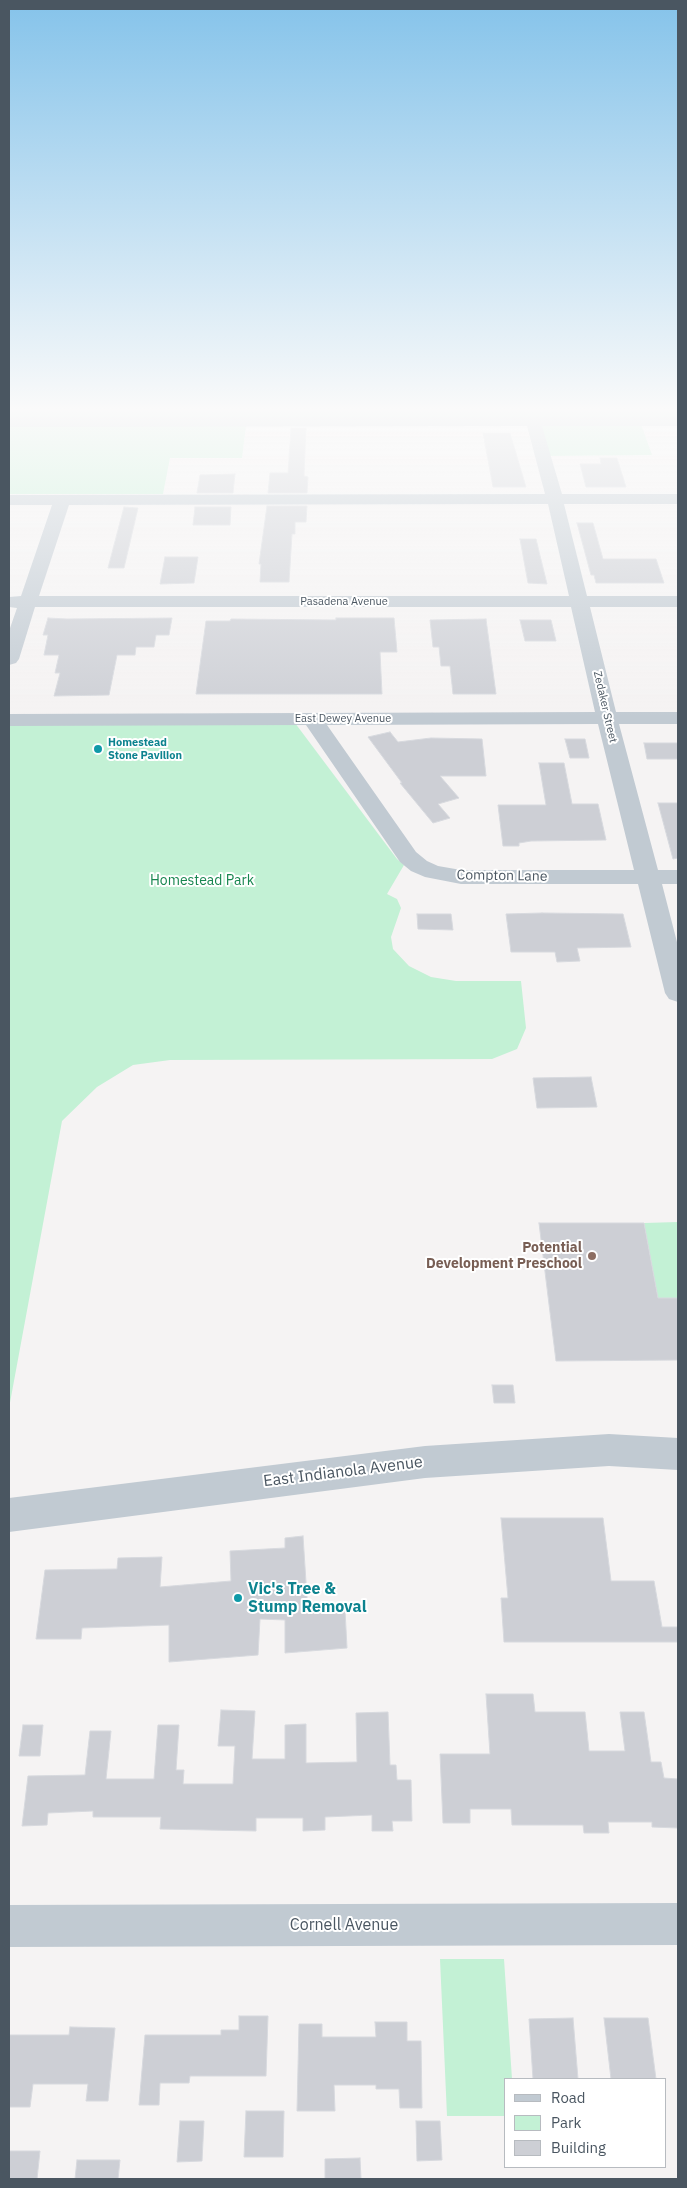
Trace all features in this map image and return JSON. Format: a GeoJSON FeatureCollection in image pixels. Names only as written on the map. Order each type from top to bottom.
{"type":"FeatureCollection","features":[{"type":"Feature","properties":{"kind":"street"},"geometry":{"type":"LineString","coordinates":[[9,659],[58,513]]}},
{"type":"Feature","properties":{"kind":"street","name":"Zedaker Street"},"geometry":{"type":"LineString","coordinates":[[557,513],[607,718],[678,993]]}},
{"type":"Feature","properties":{"kind":"street","name":"Pasadena Avenue"},"geometry":{"type":"LineString","coordinates":[[9,602],[678,601]]}},
{"type":"Feature","properties":{"kind":"street","name":"East Dewey Avenue"},"geometry":{"type":"LineString","coordinates":[[9,720],[678,718]]}},
{"type":"Feature","properties":{"kind":"street","name":"Compton Lane"},"geometry":{"type":"LineString","coordinates":[[312,719],[408,857],[419,866],[440,874],[461,877],[678,877]]}},
{"type":"Feature","properties":{"kind":"street"},"geometry":{"type":"LineString","coordinates":[[609,1450],[678,1436]]}},
{"type":"Feature","properties":{"kind":"street","name":"East Indianola Avenue"},"geometry":{"type":"LineString","coordinates":[[9,1515],[380,1466],[609,1450],[678,1454]]}},
{"type":"Feature","properties":{"kind":"street","name":"Cornell Avenue"},"geometry":{"type":"LineString","coordinates":[[9,1926],[678,1924]]}},
{"type":"Feature","properties":{"kind":"green space","name":"Homestead Park"},"geometry":{"type":"Polygon","coordinates":[[[125,719],[295,723],[397,859],[404,865],[387,894],[397,899],[401,908],[391,937],[393,949],[409,966],[431,977],[456,981],[521,981],[526,1028],[517,1049],[492,1059],[170,1060],[133,1065],[97,1087],[62,1121],[9,1408],[9,720],[125,719]]]}},
{"type":"Feature","properties":{"kind":"green space"},"geometry":{"type":"Polygon","coordinates":[[[678,1222],[678,1298],[658,1298],[644,1223],[678,1222]]]}},
{"type":"Feature","properties":{"kind":"green space"},"geometry":{"type":"Polygon","coordinates":[[[440,1959],[504,1959],[512,2078],[504,2078],[504,2116],[447,2116],[440,1959]]]}},
{"type":"Feature","properties":{"kind":"building"},"geometry":{"type":"Polygon","coordinates":[[[122,513],[137,513],[124,568],[108,568],[122,513]]]}},
{"type":"Feature","properties":{"kind":"building"},"geometry":{"type":"Polygon","coordinates":[[[194,513],[231,513],[230,525],[193,525],[194,513]]]}},
{"type":"Feature","properties":{"kind":"building"},"geometry":{"type":"Polygon","coordinates":[[[266,513],[307,513],[306,522],[295,522],[295,534],[292,534],[289,582],[260,582],[261,564],[259,564],[266,513]]]}},
{"type":"Feature","properties":{"kind":"building"},"geometry":{"type":"Polygon","coordinates":[[[577,523],[593,523],[603,559],[656,559],[664,583],[596,583],[594,575],[591,575],[577,523]]]}},
{"type":"Feature","properties":{"kind":"building"},"geometry":{"type":"Polygon","coordinates":[[[520,539],[536,539],[547,584],[528,583],[520,539]]]}},
{"type":"Feature","properties":{"kind":"building"},"geometry":{"type":"Polygon","coordinates":[[[165,557],[198,557],[194,583],[160,584],[165,557]]]}},
{"type":"Feature","properties":{"kind":"building"},"geometry":{"type":"Polygon","coordinates":[[[48,618],[172,618],[169,635],[156,635],[154,647],[136,647],[135,655],[117,655],[109,695],[54,696],[60,673],[55,673],[59,655],[44,655],[48,635],[43,635],[48,618]]]}},
{"type":"Feature","properties":{"kind":"building"},"geometry":{"type":"Polygon","coordinates":[[[336,618],[394,618],[397,652],[380,652],[382,694],[196,694],[206,621],[230,621],[231,619],[336,620],[336,618]]]}},
{"type":"Feature","properties":{"kind":"building"},"geometry":{"type":"Polygon","coordinates":[[[486,619],[496,694],[453,694],[450,666],[441,666],[439,647],[433,647],[430,620],[486,619]]]}},
{"type":"Feature","properties":{"kind":"building"},"geometry":{"type":"Polygon","coordinates":[[[520,620],[551,620],[556,641],[525,641],[520,620]]]}},
{"type":"Feature","properties":{"kind":"building"},"geometry":{"type":"Polygon","coordinates":[[[390,732],[398,742],[431,738],[482,739],[486,776],[440,776],[459,798],[438,804],[450,818],[433,823],[400,783],[402,783],[368,737],[390,732]]]}},
{"type":"Feature","properties":{"kind":"building"},"geometry":{"type":"Polygon","coordinates":[[[565,739],[585,739],[589,758],[570,758],[565,739]]]}},
{"type":"Feature","properties":{"kind":"building"},"geometry":{"type":"Polygon","coordinates":[[[644,743],[678,743],[678,759],[647,759],[644,743]]]}},
{"type":"Feature","properties":{"kind":"building"},"geometry":{"type":"Polygon","coordinates":[[[539,763],[564,763],[572,804],[598,804],[606,840],[531,841],[519,843],[519,846],[503,846],[498,805],[546,805],[539,763]]]}},
{"type":"Feature","properties":{"kind":"building"},"geometry":{"type":"Polygon","coordinates":[[[658,803],[678,803],[678,858],[673,859],[658,803]]]}},
{"type":"Feature","properties":{"kind":"building"},"geometry":{"type":"Polygon","coordinates":[[[417,914],[451,914],[453,930],[418,929],[417,914]]]}},
{"type":"Feature","properties":{"kind":"building"},"geometry":{"type":"Polygon","coordinates":[[[506,914],[623,914],[631,947],[577,948],[580,961],[557,962],[555,952],[511,952],[506,914]]]}},
{"type":"Feature","properties":{"kind":"building"},"geometry":{"type":"Polygon","coordinates":[[[591,1077],[597,1107],[537,1108],[533,1078],[591,1077]]]}},
{"type":"Feature","properties":{"kind":"building"},"geometry":{"type":"Polygon","coordinates":[[[539,1223],[644,1223],[658,1298],[678,1298],[678,1360],[556,1361],[539,1223]]]}},
{"type":"Feature","properties":{"kind":"building"},"geometry":{"type":"Polygon","coordinates":[[[492,1385],[513,1385],[515,1403],[494,1403],[492,1385]]]}},
{"type":"Feature","properties":{"kind":"building"},"geometry":{"type":"Polygon","coordinates":[[[501,1518],[603,1518],[611,1581],[654,1581],[662,1627],[678,1627],[678,1642],[504,1642],[501,1598],[508,1598],[501,1518]]]}},
{"type":"Feature","properties":{"kind":"building","name":"Vic's Tree & Stump Removal"},"geometry":{"type":"Polygon","coordinates":[[[303,1536],[308,1613],[345,1610],[347,1648],[285,1653],[285,1620],[260,1619],[258,1655],[169,1662],[169,1625],[82,1628],[81,1639],[36,1639],[45,1570],[117,1569],[118,1558],[162,1557],[160,1587],[231,1581],[230,1551],[285,1548],[285,1538],[303,1536]]]}},
{"type":"Feature","properties":{"kind":"building"},"geometry":{"type":"Polygon","coordinates":[[[486,1694],[533,1694],[535,1712],[585,1712],[589,1751],[625,1751],[620,1712],[644,1712],[651,1762],[661,1762],[664,1778],[678,1779],[678,1828],[652,1827],[652,1822],[608,1822],[609,1833],[584,1833],[583,1825],[512,1825],[511,1809],[470,1809],[470,1823],[443,1823],[440,1754],[490,1754],[486,1694]]]}},
{"type":"Feature","properties":{"kind":"building"},"geometry":{"type":"Polygon","coordinates":[[[221,1710],[255,1711],[252,1759],[285,1759],[285,1725],[306,1724],[306,1763],[357,1762],[356,1713],[388,1712],[390,1765],[396,1765],[397,1780],[411,1780],[412,1821],[392,1821],[393,1831],[372,1831],[372,1815],[325,1817],[325,1830],[303,1831],[303,1818],[256,1818],[256,1831],[160,1829],[161,1817],[93,1817],[93,1811],[48,1813],[47,1825],[22,1826],[28,1776],[85,1775],[90,1731],[111,1731],[106,1779],[154,1779],[158,1725],[179,1725],[176,1770],[184,1770],[183,1784],[233,1784],[235,1746],[218,1746],[221,1710]]]}},
{"type":"Feature","properties":{"kind":"building"},"geometry":{"type":"Polygon","coordinates":[[[23,1725],[43,1725],[40,1756],[19,1756],[23,1725]]]}},
{"type":"Feature","properties":{"kind":"building"},"geometry":{"type":"Polygon","coordinates":[[[239,2016],[268,2016],[266,2076],[190,2076],[189,2083],[160,2083],[159,2105],[139,2105],[145,2035],[221,2035],[221,2030],[239,2030],[239,2016]]]}},
{"type":"Feature","properties":{"kind":"building"},"geometry":{"type":"Polygon","coordinates":[[[573,2018],[578,2078],[533,2078],[529,2019],[573,2018]]]}},
{"type":"Feature","properties":{"kind":"building"},"geometry":{"type":"Polygon","coordinates":[[[604,2018],[648,2018],[656,2078],[611,2078],[604,2018]]]}},
{"type":"Feature","properties":{"kind":"building"},"geometry":{"type":"Polygon","coordinates":[[[375,2022],[407,2022],[407,2041],[421,2041],[422,2108],[400,2108],[399,2089],[376,2089],[376,2085],[334,2085],[335,2111],[297,2111],[299,2024],[322,2024],[322,2037],[376,2037],[375,2022]]]}},
{"type":"Feature","properties":{"kind":"building"},"geometry":{"type":"Polygon","coordinates":[[[70,2027],[115,2028],[108,2101],[86,2101],[88,2084],[33,2084],[30,2107],[9,2107],[9,2035],[69,2035],[70,2027]]]}},
{"type":"Feature","properties":{"kind":"building"},"geometry":{"type":"Polygon","coordinates":[[[246,2111],[284,2111],[283,2157],[244,2157],[246,2111]]]}},
{"type":"Feature","properties":{"kind":"building"},"geometry":{"type":"Polygon","coordinates":[[[180,2121],[204,2121],[202,2161],[177,2162],[180,2121]]]}},
{"type":"Feature","properties":{"kind":"building"},"geometry":{"type":"Polygon","coordinates":[[[416,2121],[440,2121],[442,2160],[417,2161],[416,2121]]]}},
{"type":"Feature","properties":{"kind":"building"},"geometry":{"type":"Polygon","coordinates":[[[9,2151],[40,2151],[37,2179],[9,2179],[9,2151]]]}},
{"type":"Feature","properties":{"kind":"building"},"geometry":{"type":"Polygon","coordinates":[[[360,2158],[361,2179],[325,2179],[325,2159],[360,2158]]]}},
{"type":"Feature","properties":{"kind":"building"},"geometry":{"type":"Polygon","coordinates":[[[77,2160],[120,2160],[118,2179],[75,2179],[77,2160]]]}},
{"type":"Feature","properties":{"kind":"place","name":"Homestead Stone Pavilion"},"geometry":{"type":"Point","coordinates":[98,749]}},
{"type":"Feature","properties":{"kind":"place","name":"Potential Development Preschool"},"geometry":{"type":"Point","coordinates":[592,1256]}},
{"type":"Feature","properties":{"kind":"place","name":"Vic's Tree & Stump Removal"},"geometry":{"type":"Point","coordinates":[238,1598]}}]}
